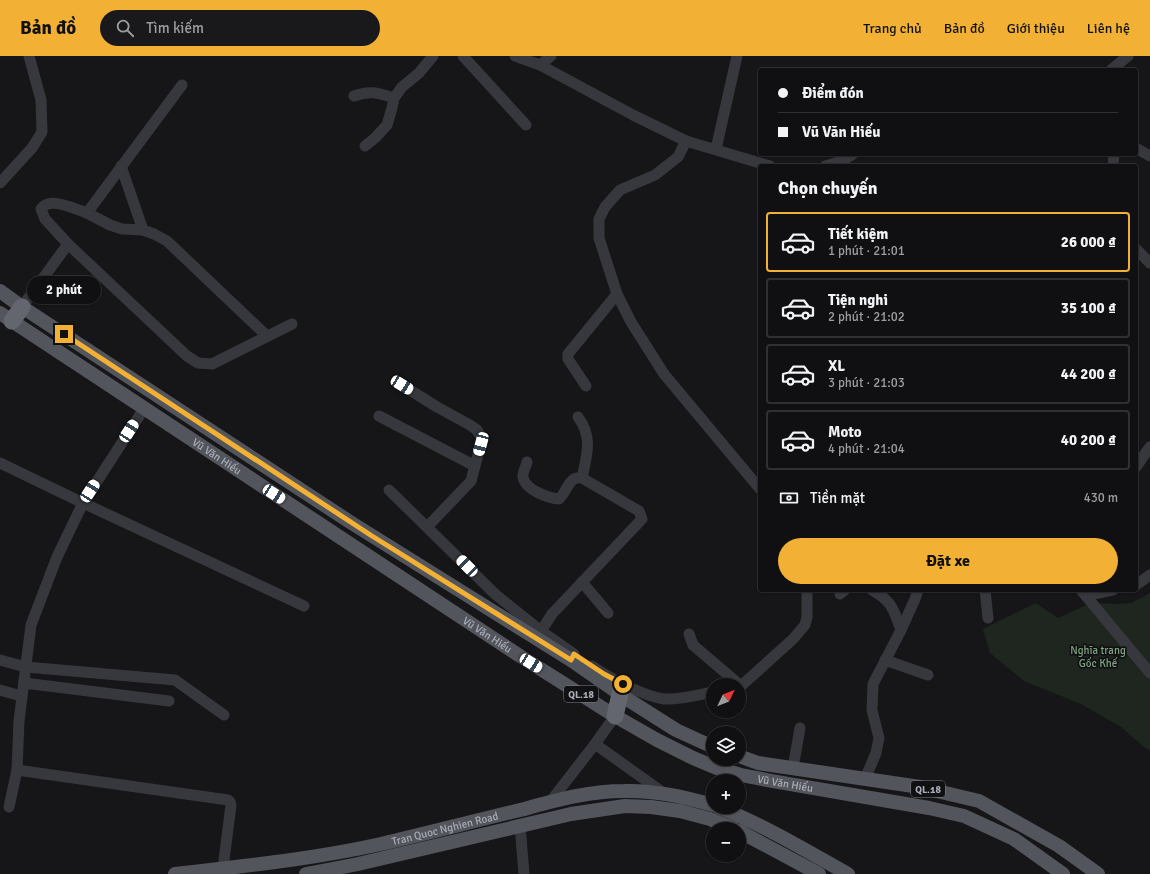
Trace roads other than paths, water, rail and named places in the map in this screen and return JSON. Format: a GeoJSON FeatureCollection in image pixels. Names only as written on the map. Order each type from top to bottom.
{"type":"FeatureCollection","features":[{"type":"Feature","properties":{"kind":"highway"},"geometry":{"type":"LineString","coordinates":[[6,316],[22,307]]}},
{"type":"Feature","properties":{"kind":"highway"},"geometry":{"type":"LineString","coordinates":[[614,716],[620,694]]}},
{"type":"Feature","properties":{"kind":"main road","name":"Vũ Văn Hiếu"},"geometry":{"type":"LineString","coordinates":[[0,291],[22,307],[350,522],[572,657],[627,699],[676,730],[706,744]]}},
{"type":"Feature","properties":{"kind":"main road","name":"Vũ Văn Hiếu"},"geometry":{"type":"LineString","coordinates":[[6,316],[486,634],[614,716],[657,740],[692,758],[717,768],[741,775],[929,808],[964,816],[1014,839],[1063,874]]}},
{"type":"Feature","properties":{"kind":"main road","name":"Vũ Văn Hiếu"},"geometry":{"type":"LineString","coordinates":[[746,759],[758,763],[920,787],[980,801],[1059,846],[1098,874]]}},
{"type":"Feature","properties":{"kind":"main road","name":"Tran Quoc Nghien Road"},"geometry":{"type":"LineString","coordinates":[[175,874],[223,871],[330,854],[381,844],[550,802],[598,793],[624,791],[665,794],[682,796],[706,803]]}},
{"type":"Feature","properties":{"kind":"main road","name":"Tran Quoc Nghien Road"},"geometry":{"type":"LineString","coordinates":[[306,874],[358,864],[571,814],[625,806],[651,807],[680,811],[717,822]]}},
{"type":"Feature","properties":{"kind":"main road"},"geometry":{"type":"LineString","coordinates":[[736,814],[848,874]]}},
{"type":"Feature","properties":{"kind":"main road"},"geometry":{"type":"LineString","coordinates":[[746,835],[819,874]]}},
{"type":"Feature","properties":{"kind":"street"},"geometry":{"type":"LineString","coordinates":[[0,183],[32,148],[42,132],[41,100],[29,56]]}},
{"type":"Feature","properties":{"kind":"street"},"geometry":{"type":"LineString","coordinates":[[365,146],[387,125],[394,98],[402,87],[419,73],[433,56]]}},
{"type":"Feature","properties":{"kind":"street"},"geometry":{"type":"LineString","coordinates":[[463,56],[526,125]]}},
{"type":"Feature","properties":{"kind":"street"},"geometry":{"type":"LineString","coordinates":[[515,56],[540,65],[633,115],[686,141],[764,164]]}},
{"type":"Feature","properties":{"kind":"street"},"geometry":{"type":"LineString","coordinates":[[540,65],[551,56]]}},
{"type":"Feature","properties":{"kind":"street"},"geometry":{"type":"LineString","coordinates":[[716,149],[737,56]]}},
{"type":"Feature","properties":{"kind":"street"},"geometry":{"type":"LineString","coordinates":[[1113,68],[1128,56]]}},
{"type":"Feature","properties":{"kind":"street"},"geometry":{"type":"LineString","coordinates":[[86,213],[182,85]]}},
{"type":"Feature","properties":{"kind":"street"},"geometry":{"type":"LineString","coordinates":[[354,96],[370,92],[394,98]]}},
{"type":"Feature","properties":{"kind":"street"},"geometry":{"type":"LineString","coordinates":[[686,141],[678,157],[655,175],[620,190],[605,207],[599,219],[599,238],[617,294],[631,322],[664,374],[758,486]]}},
{"type":"Feature","properties":{"kind":"street"},"geometry":{"type":"LineString","coordinates":[[1138,149],[1150,156]]}},
{"type":"Feature","properties":{"kind":"street"},"geometry":{"type":"LineString","coordinates":[[832,164],[842,161],[850,156]]}},
{"type":"Feature","properties":{"kind":"street"},"geometry":{"type":"LineString","coordinates":[[121,166],[143,230]]}},
{"type":"Feature","properties":{"kind":"street"},"geometry":{"type":"LineString","coordinates":[[267,336],[172,246],[154,234],[143,230],[122,229],[110,225],[86,213],[52,202],[43,205],[41,209],[45,219],[68,244],[187,356],[198,362],[212,364],[292,324]]}},
{"type":"Feature","properties":{"kind":"street"},"geometry":{"type":"LineString","coordinates":[[22,307],[68,244]]}},
{"type":"Feature","properties":{"kind":"street"},"geometry":{"type":"LineString","coordinates":[[1138,251],[1150,263]]}},
{"type":"Feature","properties":{"kind":"street"},"geometry":{"type":"LineString","coordinates":[[586,386],[568,359],[568,354],[617,294]]}},
{"type":"Feature","properties":{"kind":"street"},"geometry":{"type":"LineString","coordinates":[[402,385],[477,430],[482,438],[471,481],[427,527]]}},
{"type":"Feature","properties":{"kind":"street"},"geometry":{"type":"LineString","coordinates":[[9,807],[17,770],[21,696],[24,683],[30,625],[57,557],[83,503],[145,407]]}},
{"type":"Feature","properties":{"kind":"street"},"geometry":{"type":"LineString","coordinates":[[378,416],[475,466]]}},
{"type":"Feature","properties":{"kind":"street"},"geometry":{"type":"LineString","coordinates":[[578,417],[586,430],[588,444],[588,452],[582,478]]}},
{"type":"Feature","properties":{"kind":"street"},"geometry":{"type":"LineString","coordinates":[[1138,464],[1150,447]]}},
{"type":"Feature","properties":{"kind":"street"},"geometry":{"type":"LineString","coordinates":[[528,462],[522,475],[524,482],[540,494],[553,499],[559,499],[564,495],[569,484],[578,477],[639,512],[642,519],[552,614],[541,631]]}},
{"type":"Feature","properties":{"kind":"street"},"geometry":{"type":"LineString","coordinates":[[0,463],[304,606]]}},
{"type":"Feature","properties":{"kind":"street"},"geometry":{"type":"LineString","coordinates":[[389,490],[495,594],[572,657],[623,684],[664,699],[706,693]]}},
{"type":"Feature","properties":{"kind":"street"},"geometry":{"type":"LineString","coordinates":[[1138,584],[1150,575]]}},
{"type":"Feature","properties":{"kind":"street"},"geometry":{"type":"LineString","coordinates":[[582,582],[608,613]]}},
{"type":"Feature","properties":{"kind":"street"},"geometry":{"type":"LineString","coordinates":[[746,682],[793,639],[805,625],[807,617],[807,592]]}},
{"type":"Feature","properties":{"kind":"street"},"geometry":{"type":"LineString","coordinates":[[876,592],[886,598],[894,609],[901,630]]}},
{"type":"Feature","properties":{"kind":"street"},"geometry":{"type":"LineString","coordinates":[[865,779],[876,753],[879,738],[872,710],[872,691],[876,677],[901,630],[917,592]]}},
{"type":"Feature","properties":{"kind":"street"},"geometry":{"type":"LineString","coordinates":[[985,592],[988,618]]}},
{"type":"Feature","properties":{"kind":"street"},"geometry":{"type":"LineString","coordinates":[[1083,593],[1093,592]]}},
{"type":"Feature","properties":{"kind":"street"},"geometry":{"type":"LineString","coordinates":[[1083,593],[1150,673]]}},
{"type":"Feature","properties":{"kind":"street"},"geometry":{"type":"LineString","coordinates":[[689,634],[693,645],[730,678]]}},
{"type":"Feature","properties":{"kind":"street"},"geometry":{"type":"LineString","coordinates":[[0,660],[26,667],[175,680],[224,714]]}},
{"type":"Feature","properties":{"kind":"street"},"geometry":{"type":"LineString","coordinates":[[885,660],[928,676]]}},
{"type":"Feature","properties":{"kind":"street"},"geometry":{"type":"LineString","coordinates":[[24,683],[168,701]]}},
{"type":"Feature","properties":{"kind":"street"},"geometry":{"type":"LineString","coordinates":[[0,690],[21,696]]}},
{"type":"Feature","properties":{"kind":"street"},"geometry":{"type":"LineString","coordinates":[[550,802],[595,744],[614,716]]}},
{"type":"Feature","properties":{"kind":"street"},"geometry":{"type":"LineString","coordinates":[[793,768],[800,728]]}},
{"type":"Feature","properties":{"kind":"street"},"geometry":{"type":"LineString","coordinates":[[595,744],[665,794]]}},
{"type":"Feature","properties":{"kind":"street"},"geometry":{"type":"LineString","coordinates":[[17,770],[228,800],[230,802],[223,871]]}},
{"type":"Feature","properties":{"kind":"street"},"geometry":{"type":"LineString","coordinates":[[520,825],[524,874]]}},
{"type":"Feature","properties":{"kind":"park label","name":"Nghĩa trang Gốc Khế"},"geometry":{"type":"Point","coordinates":[1098,656]}}]}
